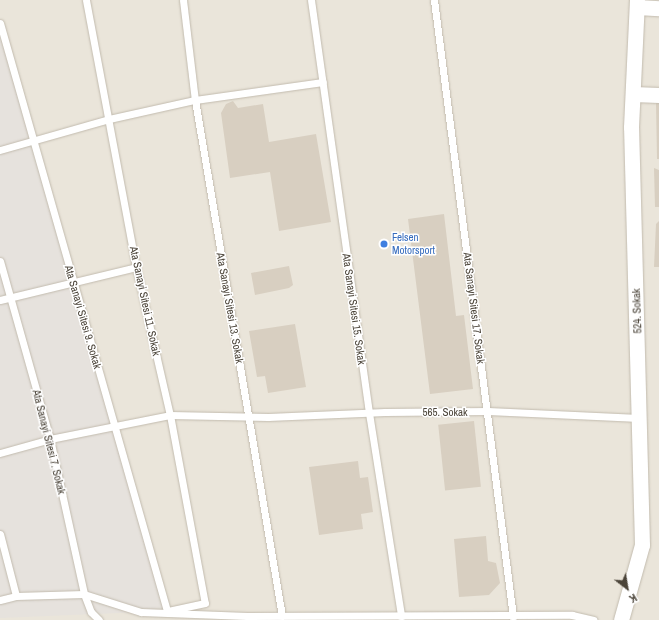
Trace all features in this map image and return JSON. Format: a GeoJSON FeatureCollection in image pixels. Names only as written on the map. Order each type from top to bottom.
{"type":"FeatureCollection","features":[{"type":"Feature","properties":{"kind":"street"},"geometry":{"type":"LineString","coordinates":[[637,4],[659,8]]}},
{"type":"Feature","properties":{"kind":"street","name":"524. Sokak"},"geometry":{"type":"LineString","coordinates":[[621,620],[642,545],[640,418],[631,127],[637,4]]}},
{"type":"Feature","properties":{"kind":"street"},"geometry":{"type":"LineString","coordinates":[[633,94],[659,95]]}},
{"type":"Feature","properties":{"kind":"lane","name":"Ata Sanayi Sitesi 11. Sokak"},"geometry":{"type":"LineString","coordinates":[[86,0],[136,267],[170,415],[205,603],[167,611]]}},
{"type":"Feature","properties":{"kind":"lane","name":"Ata Sanayi Sitesi 13. Sokak"},"geometry":{"type":"LineString","coordinates":[[183,0],[194,100],[282,616]]}},
{"type":"Feature","properties":{"kind":"lane","name":"Ata Sanayi Sitesi 15. Sokak"},"geometry":{"type":"LineString","coordinates":[[311,0],[369,414],[401,616]]}},
{"type":"Feature","properties":{"kind":"lane","name":"Ata Sanayi Sitesi 17. Sokak"},"geometry":{"type":"LineString","coordinates":[[434,0],[488,411],[513,617]]}},
{"type":"Feature","properties":{"kind":"lane","name":"Ata Sanayi Sitesi 9. Sokak"},"geometry":{"type":"LineString","coordinates":[[0,23],[113,426],[167,611]]}},
{"type":"Feature","properties":{"kind":"lane"},"geometry":{"type":"LineString","coordinates":[[0,150],[109,120],[194,100],[323,82]]}},
{"type":"Feature","properties":{"kind":"lane","name":"Ata Sanayi Sitesi 7. Sokak"},"geometry":{"type":"LineString","coordinates":[[0,261],[50,439],[84,594],[91,612],[99,620]]}},
{"type":"Feature","properties":{"kind":"lane"},"geometry":{"type":"LineString","coordinates":[[0,300],[136,267]]}},
{"type":"Feature","properties":{"kind":"lane","name":"565. Sokak"},"geometry":{"type":"LineString","coordinates":[[0,453],[50,439],[170,415],[249,417],[488,411],[640,418]]}},
{"type":"Feature","properties":{"kind":"lane"},"geometry":{"type":"LineString","coordinates":[[0,534],[16,596]]}},
{"type":"Feature","properties":{"kind":"lane"},"geometry":{"type":"LineString","coordinates":[[0,600],[16,596],[84,594],[141,612],[167,611],[282,616],[513,617],[572,615],[592,620]]}},
{"type":"Feature","properties":{"kind":"shaded area"},"geometry":{"type":"Polygon","coordinates":[[[0,0],[659,0],[659,620],[0,620],[0,0]]]}},
{"type":"Feature","properties":{"kind":"shaded area"},"geometry":{"type":"Polygon","coordinates":[[[0,22],[167,611],[0,618],[0,22]]]}},
{"type":"Feature","properties":{"kind":"building"},"geometry":{"type":"Polygon","coordinates":[[[233,101],[238,108],[263,104],[269,142],[316,134],[331,222],[279,231],[270,172],[230,178],[221,113],[226,104],[233,101]]]}},
{"type":"Feature","properties":{"kind":"building"},"geometry":{"type":"Polygon","coordinates":[[[656,102],[659,102],[659,159],[657,159],[656,102]]]}},
{"type":"Feature","properties":{"kind":"building"},"geometry":{"type":"Polygon","coordinates":[[[654,168],[659,170],[659,207],[655,207],[654,168]]]}},
{"type":"Feature","properties":{"kind":"building"},"geometry":{"type":"Polygon","coordinates":[[[444,214],[456,316],[464,315],[473,389],[430,394],[408,219],[444,214]]]}},
{"type":"Feature","properties":{"kind":"building"},"geometry":{"type":"Polygon","coordinates":[[[659,221],[659,267],[654,267],[656,224],[659,221]]]}},
{"type":"Feature","properties":{"kind":"building"},"geometry":{"type":"Polygon","coordinates":[[[289,266],[293,285],[289,288],[255,295],[251,273],[289,266]]]}},
{"type":"Feature","properties":{"kind":"building"},"geometry":{"type":"Polygon","coordinates":[[[295,324],[306,387],[268,393],[265,376],[257,377],[249,331],[295,324]]]}},
{"type":"Feature","properties":{"kind":"building"},"geometry":{"type":"Polygon","coordinates":[[[474,421],[481,487],[445,490],[438,425],[474,421]]]}},
{"type":"Feature","properties":{"kind":"building"},"geometry":{"type":"Polygon","coordinates":[[[358,461],[360,478],[368,477],[373,512],[361,514],[363,529],[319,535],[309,467],[358,461]]]}},
{"type":"Feature","properties":{"kind":"building"},"geometry":{"type":"Polygon","coordinates":[[[486,536],[488,561],[496,563],[500,583],[489,595],[459,597],[454,539],[486,536]]]}},
{"type":"Feature","properties":{"kind":"place","name":"Felsen Motorsport"},"geometry":{"type":"Point","coordinates":[384,244]}}]}
